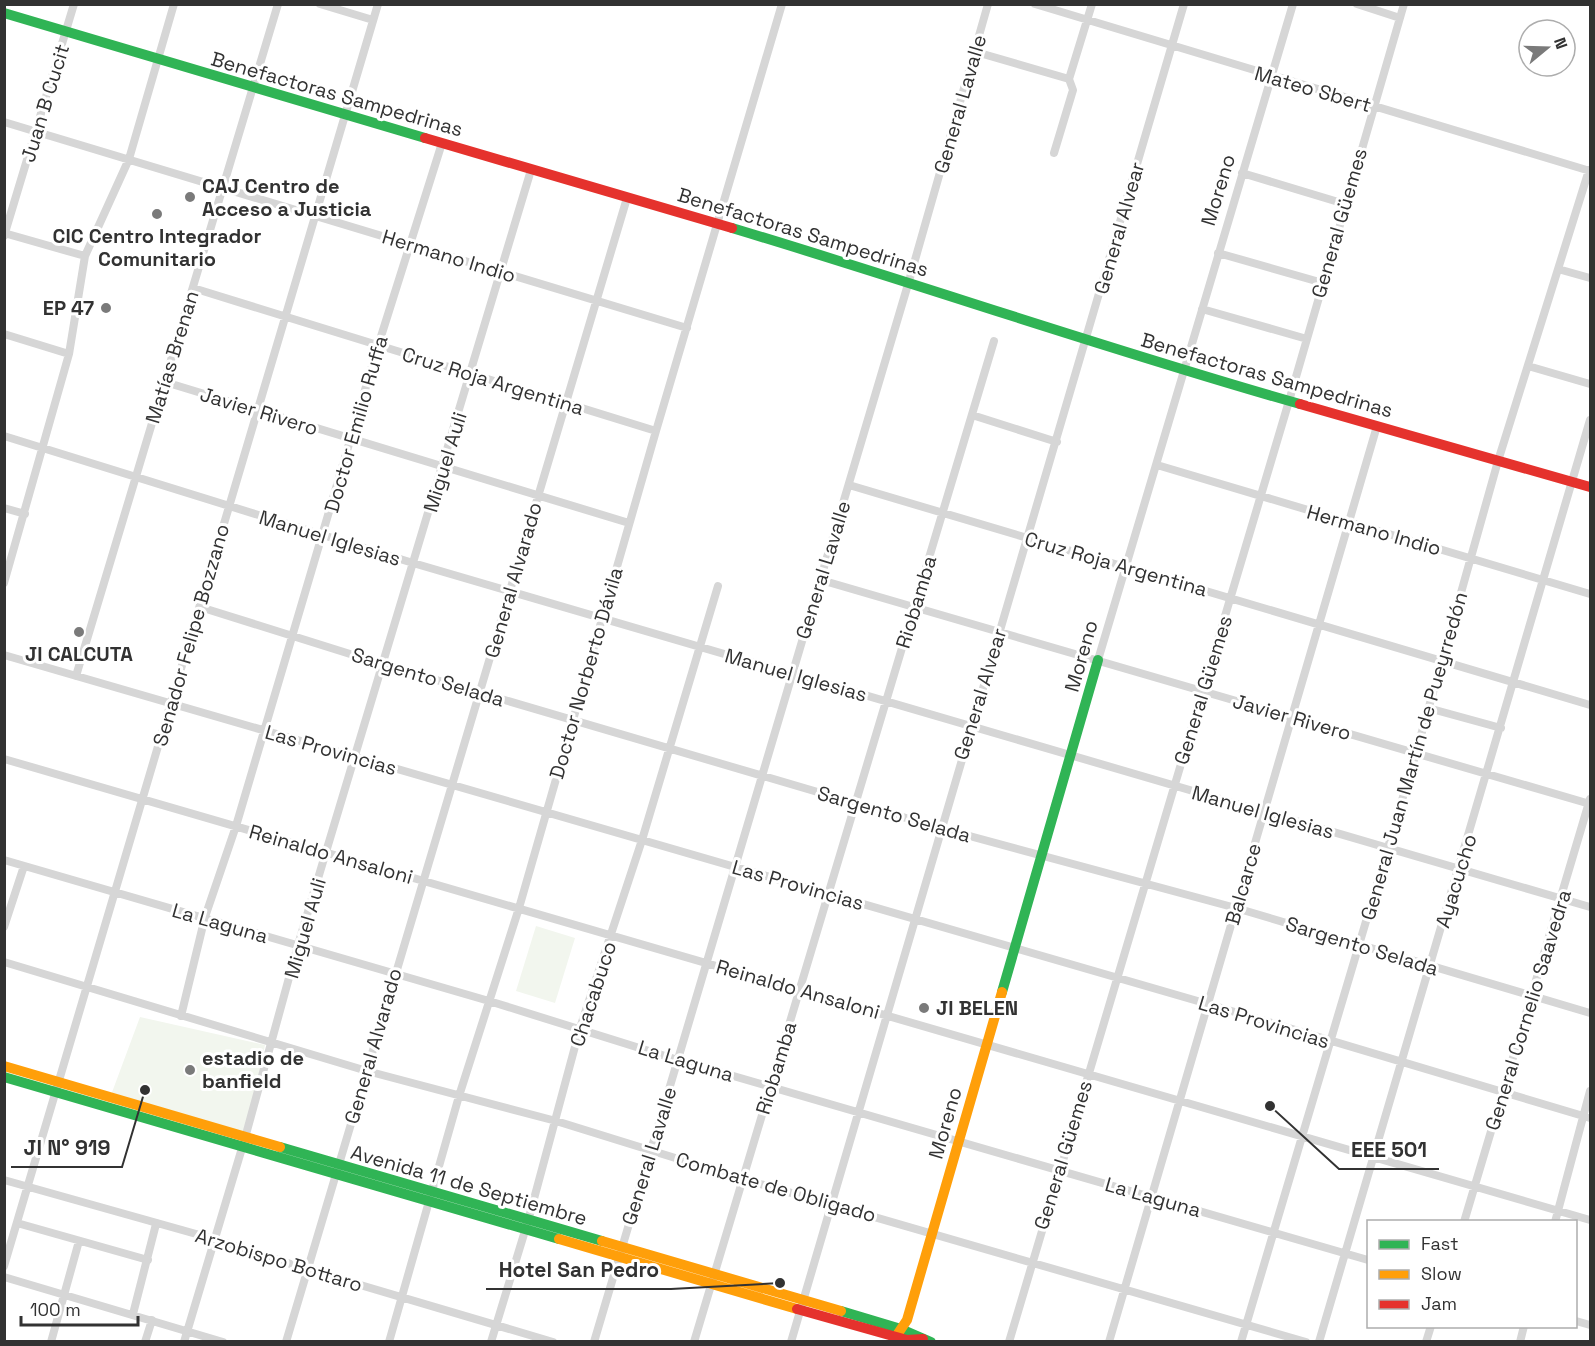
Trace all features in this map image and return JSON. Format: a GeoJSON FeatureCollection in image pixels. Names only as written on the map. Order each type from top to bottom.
{"type":"FeatureCollection","features":[{"type":"Feature","properties":{"kind":"street","name":"Juan B Cucit"},"geometry":{"type":"LineString","coordinates":[[5,234],[74,4]]}},
{"type":"Feature","properties":{"kind":"street"},"geometry":{"type":"LineString","coordinates":[[4,583],[69,354],[85,256],[129,159],[174,4]]}},
{"type":"Feature","properties":{"kind":"street","name":"Matías Brenan"},"geometry":{"type":"LineString","coordinates":[[76,676],[278,4]]}},
{"type":"Feature","properties":{"kind":"street"},"geometry":{"type":"LineString","coordinates":[[320,4],[373,20]]}},
{"type":"Feature","properties":{"kind":"street","name":"Senador Felipe Bozzano"},"geometry":{"type":"LineString","coordinates":[[4,1266],[378,4]]}},
{"type":"Feature","properties":{"kind":"street","name":"Doctor Norberto Dávila"},"geometry":{"type":"LineString","coordinates":[[389,1341],[459,1096],[519,908],[782,4]]}},
{"type":"Feature","properties":{"kind":"street","name":"General Lavalle"},"geometry":{"type":"LineString","coordinates":[[594,1341],[849,485],[988,4]]}},
{"type":"Feature","properties":{"kind":"street","name":"Mateo Sbert"},"geometry":{"type":"LineString","coordinates":[[1035,4],[1589,171]]}},
{"type":"Feature","properties":{"kind":"street"},"geometry":{"type":"LineString","coordinates":[[1054,153],[1073,90],[1069,79],[1092,4]]}},
{"type":"Feature","properties":{"kind":"street","name":"General Alvear"},"geometry":{"type":"LineString","coordinates":[[791,1341],[860,1113],[940,828],[1057,442],[1184,4]]}},
{"type":"Feature","properties":{"kind":"street","name":"Moreno"},"geometry":{"type":"LineString","coordinates":[[903,1334],[1098,660],[1293,4]]}},
{"type":"Feature","properties":{"kind":"street"},"geometry":{"type":"LineString","coordinates":[[1357,4],[1400,18]]}},
{"type":"Feature","properties":{"kind":"street","name":"General Güemes"},"geometry":{"type":"LineString","coordinates":[[1009,1341],[1289,401],[1404,4]]}},
{"type":"Feature","properties":{"kind":"street","name":"Benefactoras Sampedrinas"},"geometry":{"type":"LineString","coordinates":[[4,13],[909,281],[1184,371],[1590,487]]}},
{"type":"Feature","properties":{"kind":"street"},"geometry":{"type":"LineString","coordinates":[[976,52],[1069,79]]}},
{"type":"Feature","properties":{"kind":"street","name":"Hermano Indio"},"geometry":{"type":"LineString","coordinates":[[4,122],[687,328]]}},
{"type":"Feature","properties":{"kind":"street","name":"Doctor Emilio Ruffa"},"geometry":{"type":"LineString","coordinates":[[181,1016],[205,917],[236,826],[263,730],[324,536],[378,346],[442,143]]}},
{"type":"Feature","properties":{"kind":"street","name":"Miguel Auli"},"geometry":{"type":"LineString","coordinates":[[184,1341],[244,1142],[298,945],[444,467],[531,170]]}},
{"type":"Feature","properties":{"kind":"street","name":"General Juan Martín de Pueyrredón"},"geometry":{"type":"LineString","coordinates":[[1240,1341],[1416,753],[1498,461],[1589,171]]}},
{"type":"Feature","properties":{"kind":"street"},"geometry":{"type":"LineString","coordinates":[[1242,173],[1345,204]]}},
{"type":"Feature","properties":{"kind":"street","name":"General Alvarado"},"geometry":{"type":"LineString","coordinates":[[286,1341],[627,198]]}},
{"type":"Feature","properties":{"kind":"street"},"geometry":{"type":"LineString","coordinates":[[5,234],[85,256]]}},
{"type":"Feature","properties":{"kind":"street"},"geometry":{"type":"LineString","coordinates":[[1218,253],[1323,283]]}},
{"type":"Feature","properties":{"kind":"street"},"geometry":{"type":"LineString","coordinates":[[1558,269],[1590,278]]}},
{"type":"Feature","properties":{"kind":"street","name":"Cruz Roja Argentina"},"geometry":{"type":"LineString","coordinates":[[193,288],[656,431]]}},
{"type":"Feature","properties":{"kind":"street"},"geometry":{"type":"LineString","coordinates":[[1202,309],[1307,339]]}},
{"type":"Feature","properties":{"kind":"street"},"geometry":{"type":"LineString","coordinates":[[4,334],[69,354]]}},
{"type":"Feature","properties":{"kind":"street","name":"Riobamba"},"geometry":{"type":"LineString","coordinates":[[694,1341],[994,341]]}},
{"type":"Feature","properties":{"kind":"street"},"geometry":{"type":"LineString","coordinates":[[1528,366],[1590,384]]}},
{"type":"Feature","properties":{"kind":"street","name":"Javier Rivero"},"geometry":{"type":"LineString","coordinates":[[165,382],[629,524]]}},
{"type":"Feature","properties":{"kind":"street"},"geometry":{"type":"LineString","coordinates":[[972,415],[1057,442]]}},
{"type":"Feature","properties":{"kind":"street","name":"Ayacucho"},"geometry":{"type":"LineString","coordinates":[[1319,1341],[1460,870],[1590,420]]}},
{"type":"Feature","properties":{"kind":"street","name":"Balcarce"},"geometry":{"type":"LineString","coordinates":[[1109,1341],[1377,426]]}},
{"type":"Feature","properties":{"kind":"street","name":"Manuel Iglesias"},"geometry":{"type":"LineString","coordinates":[[4,436],[413,563],[1590,907]]}},
{"type":"Feature","properties":{"kind":"street","name":"Hermano Indio"},"geometry":{"type":"LineString","coordinates":[[1157,465],[1590,594]]}},
{"type":"Feature","properties":{"kind":"street","name":"Cruz Roja Argentina"},"geometry":{"type":"LineString","coordinates":[[849,485],[1442,659],[1590,705]]}},
{"type":"Feature","properties":{"kind":"street"},"geometry":{"type":"LineString","coordinates":[[4,508],[25,514]]}},
{"type":"Feature","properties":{"kind":"street","name":"Javier Rivero"},"geometry":{"type":"LineString","coordinates":[[821,580],[1488,774],[1590,801]]}},
{"type":"Feature","properties":{"kind":"street","name":"Chacabuco"},"geometry":{"type":"LineString","coordinates":[[491,1341],[527,1225],[580,1028],[642,840],[718,586]]}},
{"type":"Feature","properties":{"kind":"street","name":"Sargento Selada"},"geometry":{"type":"LineString","coordinates":[[200,607],[293,634],[382,664],[940,828],[1145,883],[1590,1013]]}},
{"type":"Feature","properties":{"kind":"street","name":"Las Provincias"},"geometry":{"type":"LineString","coordinates":[[4,655],[1208,1004],[1587,1117]]}},
{"type":"Feature","properties":{"kind":"street"},"geometry":{"type":"LineString","coordinates":[[1428,708],[1501,728]]}},
{"type":"Feature","properties":{"kind":"street","name":"Reinaldo Ansaloni"},"geometry":{"type":"LineString","coordinates":[[4,759],[1590,1220]]}},
{"type":"Feature","properties":{"kind":"street","name":"General Cornelio Saavedra"},"geometry":{"type":"LineString","coordinates":[[1464,1220],[1590,801]]}},
{"type":"Feature","properties":{"kind":"street","name":"La Laguna"},"geometry":{"type":"LineString","coordinates":[[4,860],[489,1001],[770,1087],[1367,1260]]}},
{"type":"Feature","properties":{"kind":"street"},"geometry":{"type":"LineString","coordinates":[[4,927],[24,866]]}},
{"type":"Feature","properties":{"kind":"street","name":"Combate de Obligado"},"geometry":{"type":"LineString","coordinates":[[4,962],[367,1071],[556,1121],[743,1179],[1306,1341]]}},
{"type":"Feature","properties":{"kind":"street","name":"Avenida 11 de Septiembre"},"geometry":{"type":"LineString","coordinates":[[4,1066],[57,1087],[714,1280],[927,1340]]}},
{"type":"Feature","properties":{"kind":"street","name":"Avenida 11 de Septiembre"},"geometry":{"type":"LineString","coordinates":[[4,1077],[57,1087]]}},
{"type":"Feature","properties":{"kind":"street"},"geometry":{"type":"LineString","coordinates":[[1555,1220],[1587,1117],[1590,1091]]}},
{"type":"Feature","properties":{"kind":"street","name":"Arzobispo Bottaro"},"geometry":{"type":"LineString","coordinates":[[4,1180],[214,1239],[306,1269],[553,1341]]}},
{"type":"Feature","properties":{"kind":"street"},"geometry":{"type":"LineString","coordinates":[[17,1223],[148,1260]]}},
{"type":"Feature","properties":{"kind":"street"},"geometry":{"type":"LineString","coordinates":[[133,1314],[156,1224]]}},
{"type":"Feature","properties":{"kind":"street"},"geometry":{"type":"LineString","coordinates":[[51,1341],[79,1241]]}},
{"type":"Feature","properties":{"kind":"street"},"geometry":{"type":"LineString","coordinates":[[4,1277],[223,1341]]}},
{"type":"Feature","properties":{"kind":"street"},"geometry":{"type":"LineString","coordinates":[[145,1341],[152,1320]]}},
{"type":"Feature","properties":{"kind":"shaded area"},"geometry":{"type":"Polygon","coordinates":[[[536,926],[575,938],[555,1003],[516,991],[536,926]]]}},
{"type":"Feature","properties":{"kind":"shaded area","name":"estadio de banfield"},"geometry":{"type":"Polygon","coordinates":[[[140,1017],[265,1045],[247,1133],[111,1095],[140,1017]]]}},
{"type":"Feature","properties":{"kind":"traffic: fast"},"geometry":{"type":"LineString","coordinates":[[4,13],[425,138]]}},
{"type":"Feature","properties":{"kind":"traffic: fast"},"geometry":{"type":"LineString","coordinates":[[732,228],[1157,362],[1300,404]]}},
{"type":"Feature","properties":{"kind":"traffic: fast"},"geometry":{"type":"LineString","coordinates":[[1002,992],[1098,660]]}},
{"type":"Feature","properties":{"kind":"traffic: fast"},"geometry":{"type":"LineString","coordinates":[[4,1077],[559,1239]]}},
{"type":"Feature","properties":{"kind":"traffic: fast"},"geometry":{"type":"LineString","coordinates":[[280,1147],[602,1241]]}},
{"type":"Feature","properties":{"kind":"traffic: fast"},"geometry":{"type":"LineString","coordinates":[[841,1311],[901,1329],[931,1342]]}},
{"type":"Feature","properties":{"kind":"traffic: slow"},"geometry":{"type":"LineString","coordinates":[[897,1335],[907,1320],[1002,992]]}},
{"type":"Feature","properties":{"kind":"traffic: slow"},"geometry":{"type":"LineString","coordinates":[[4,1066],[280,1147]]}},
{"type":"Feature","properties":{"kind":"traffic: slow"},"geometry":{"type":"LineString","coordinates":[[559,1239],[797,1309]]}},
{"type":"Feature","properties":{"kind":"traffic: slow"},"geometry":{"type":"LineString","coordinates":[[602,1241],[841,1311]]}},
{"type":"Feature","properties":{"kind":"traffic: jam"},"geometry":{"type":"LineString","coordinates":[[425,138],[732,228]]}},
{"type":"Feature","properties":{"kind":"traffic: jam"},"geometry":{"type":"LineString","coordinates":[[1300,404],[1590,487]]}},
{"type":"Feature","properties":{"kind":"traffic: jam"},"geometry":{"type":"LineString","coordinates":[[797,1309],[907,1340],[923,1339]]}},
{"type":"Feature","properties":{"kind":"place","name":"CAJ Centro de Acceso a Justicia"},"geometry":{"type":"Point","coordinates":[190,197]}},
{"type":"Feature","properties":{"kind":"place","name":"CIC Centro Integrador Comunitario"},"geometry":{"type":"Point","coordinates":[157,214]}},
{"type":"Feature","properties":{"kind":"place","name":"EP 47"},"geometry":{"type":"Point","coordinates":[106,308]}},
{"type":"Feature","properties":{"kind":"place","name":"JI CALCUTA"},"geometry":{"type":"Point","coordinates":[79,632]}},
{"type":"Feature","properties":{"kind":"place","name":"JI BELEN"},"geometry":{"type":"Point","coordinates":[924,1008]}},
{"type":"Feature","properties":{"kind":"place","name":"estadio de banfield"},"geometry":{"type":"Point","coordinates":[190,1070]}},
{"type":"Feature","properties":{"kind":"place","name":"JI N° 919"},"geometry":{"type":"Point","coordinates":[145,1090]}},
{"type":"Feature","properties":{"kind":"place","name":"EEE 501"},"geometry":{"type":"Point","coordinates":[1270,1106]}},
{"type":"Feature","properties":{"kind":"place","name":"Hotel San Pedro"},"geometry":{"type":"Point","coordinates":[780,1283]}}]}
